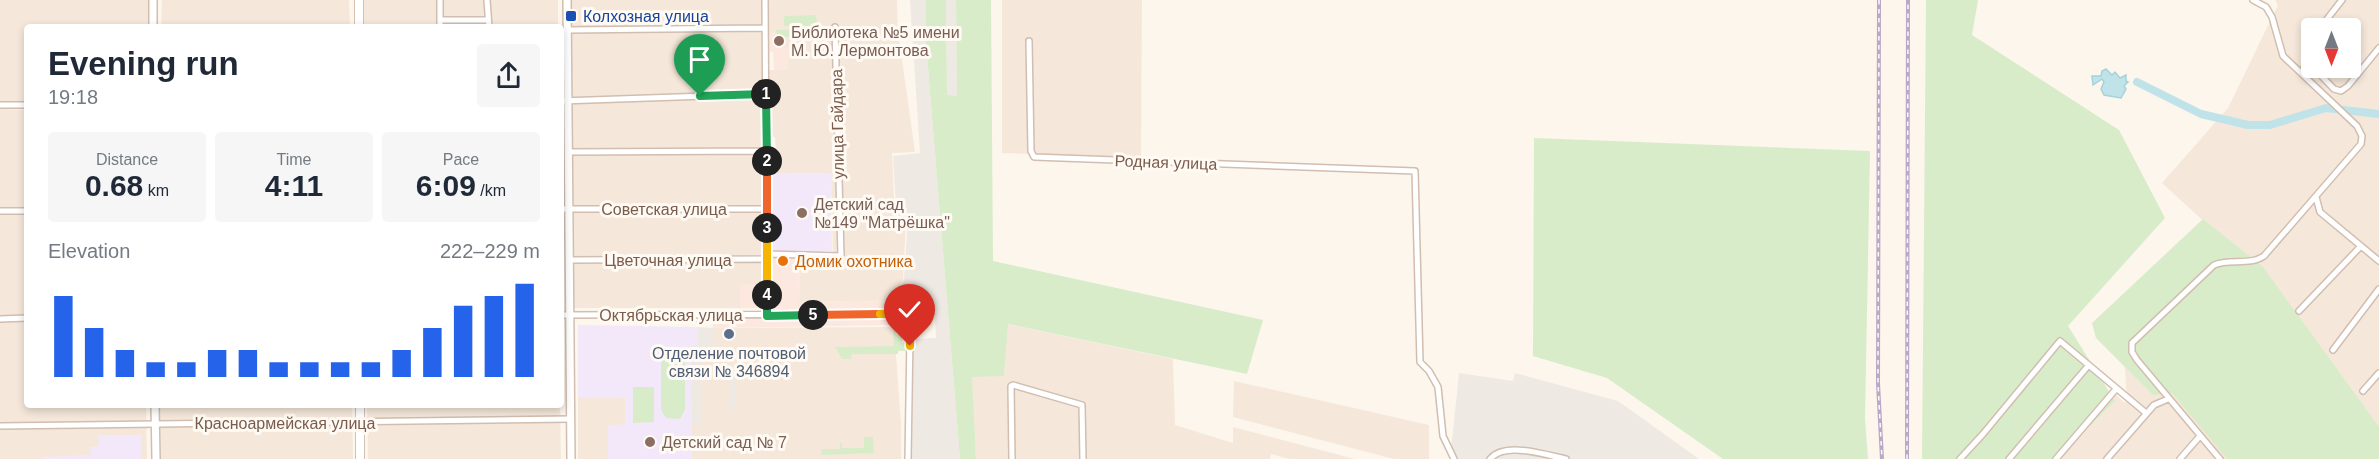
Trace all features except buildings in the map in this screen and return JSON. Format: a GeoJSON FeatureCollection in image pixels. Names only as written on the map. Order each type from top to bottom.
{"type":"FeatureCollection","features":[{"type":"Feature","properties":{"kind":"main road"},"geometry":{"type":"LineString","coordinates":[[359,0],[359,24]]}},
{"type":"Feature","properties":{"kind":"main road"},"geometry":{"type":"LineString","coordinates":[[360,408],[360,459]]}},
{"type":"Feature","properties":{"kind":"street"},"geometry":{"type":"LineString","coordinates":[[153,0],[153,24]]}},
{"type":"Feature","properties":{"kind":"street"},"geometry":{"type":"LineString","coordinates":[[440,0],[440,24],[488,20]]}},
{"type":"Feature","properties":{"kind":"street"},"geometry":{"type":"LineString","coordinates":[[488,0],[489,24]]}},
{"type":"Feature","properties":{"kind":"street"},"geometry":{"type":"LineString","coordinates":[[567,0],[564,101],[568,152],[565,209],[569,260],[572,459]]}},
{"type":"Feature","properties":{"kind":"street"},"geometry":{"type":"LineString","coordinates":[[765,0],[767,316]]}},
{"type":"Feature","properties":{"kind":"street"},"geometry":{"type":"LineString","coordinates":[[2253,0],[2265,7],[2272,16],[2283,56],[2301,72]]}},
{"type":"Feature","properties":{"kind":"street"},"geometry":{"type":"LineString","coordinates":[[2328,18],[2342,0]]}},
{"type":"Feature","properties":{"kind":"street","name":"улица Гайдара"},"geometry":{"type":"LineString","coordinates":[[767,257],[841,256],[835,27]]}},
{"type":"Feature","properties":{"kind":"street"},"geometry":{"type":"LineString","coordinates":[[567,30],[765,28]]}},
{"type":"Feature","properties":{"kind":"street","name":"Родная улица"},"geometry":{"type":"LineString","coordinates":[[1029,41],[1031,151],[1034,157],[1415,171],[1420,362],[1429,371],[1438,387],[1443,436],[1454,459]]}},
{"type":"Feature","properties":{"kind":"street"},"geometry":{"type":"LineString","coordinates":[[2361,70],[2379,48]]}},
{"type":"Feature","properties":{"kind":"street"},"geometry":{"type":"LineString","coordinates":[[2220,459],[2137,360],[2132,352],[2132,343],[2214,265],[2223,261],[2256,260],[2264,256],[2361,144],[2362,136],[2357,126],[2307,78]]}},
{"type":"Feature","properties":{"kind":"street"},"geometry":{"type":"LineString","coordinates":[[2324,78],[2334,89],[2341,91],[2355,78]]}},
{"type":"Feature","properties":{"kind":"street"},"geometry":{"type":"LineString","coordinates":[[564,101],[766,94]]}},
{"type":"Feature","properties":{"kind":"street"},"geometry":{"type":"LineString","coordinates":[[0,105],[24,105]]}},
{"type":"Feature","properties":{"kind":"street"},"geometry":{"type":"LineString","coordinates":[[568,152],[767,151]]}},
{"type":"Feature","properties":{"kind":"street"},"geometry":{"type":"LineString","coordinates":[[2316,197],[2320,212],[2379,261]]}},
{"type":"Feature","properties":{"kind":"street","name":"Советская улица"},"geometry":{"type":"LineString","coordinates":[[565,209],[767,209]]}},
{"type":"Feature","properties":{"kind":"street"},"geometry":{"type":"LineString","coordinates":[[0,211],[24,211]]}},
{"type":"Feature","properties":{"kind":"street"},"geometry":{"type":"LineString","coordinates":[[2298,311],[2361,246]]}},
{"type":"Feature","properties":{"kind":"street","name":"Цветочная улица"},"geometry":{"type":"LineString","coordinates":[[569,260],[767,257]]}},
{"type":"Feature","properties":{"kind":"street"},"geometry":{"type":"LineString","coordinates":[[2333,350],[2379,289]]}},
{"type":"Feature","properties":{"kind":"street","name":"Октябрьская улица"},"geometry":{"type":"LineString","coordinates":[[564,315],[889,314],[903,321],[910,336],[908,459]]}},
{"type":"Feature","properties":{"kind":"street"},"geometry":{"type":"LineString","coordinates":[[0,319],[24,318]]}},
{"type":"Feature","properties":{"kind":"street"},"geometry":{"type":"LineString","coordinates":[[1960,459],[2060,341],[2146,413]]}},
{"type":"Feature","properties":{"kind":"street"},"geometry":{"type":"LineString","coordinates":[[2009,459],[2088,366]]}},
{"type":"Feature","properties":{"kind":"street"},"geometry":{"type":"LineString","coordinates":[[2363,391],[2379,373]]}},
{"type":"Feature","properties":{"kind":"street"},"geometry":{"type":"LineString","coordinates":[[1012,459],[1012,385],[1082,405],[1083,459]]}},
{"type":"Feature","properties":{"kind":"street"},"geometry":{"type":"LineString","coordinates":[[2056,459],[2116,389]]}},
{"type":"Feature","properties":{"kind":"street"},"geometry":{"type":"LineString","coordinates":[[2107,459],[2154,405],[2168,399]]}},
{"type":"Feature","properties":{"kind":"street"},"geometry":{"type":"LineString","coordinates":[[155,408],[156,459]]}},
{"type":"Feature","properties":{"kind":"street","name":"Красноармейская улица"},"geometry":{"type":"LineString","coordinates":[[0,426],[571,419]]}},
{"type":"Feature","properties":{"kind":"street"},"geometry":{"type":"LineString","coordinates":[[2180,459],[2200,436]]}},
{"type":"Feature","properties":{"kind":"street"},"geometry":{"type":"LineString","coordinates":[[1490,459],[1493,455],[1507,450],[1566,459]]}},
{"type":"Feature","properties":{"kind":"shaded area"},"geometry":{"type":"Polygon","coordinates":[[[0,0],[151,0],[151,24],[24,24],[24,103],[0,103],[0,0]]]}},
{"type":"Feature","properties":{"kind":"shaded area"},"geometry":{"type":"Polygon","coordinates":[[[162,0],[349,0],[350,24],[161,24],[162,0]]]}},
{"type":"Feature","properties":{"kind":"shaded area"},"geometry":{"type":"Polygon","coordinates":[[[360,0],[558,0],[558,24],[361,24],[360,0]]]}},
{"type":"Feature","properties":{"kind":"shaded area"},"geometry":{"type":"Polygon","coordinates":[[[567,0],[761,0],[764,284],[741,284],[740,308],[574,308],[567,0]]]}},
{"type":"Feature","properties":{"kind":"shaded area"},"geometry":{"type":"Polygon","coordinates":[[[766,0],[897,0],[898,31],[915,152],[892,153],[895,221],[906,223],[903,279],[894,300],[799,301],[800,259],[833,259],[831,173],[772,174],[773,149],[776,149],[775,137],[769,137],[768,70],[787,70],[788,48],[776,48],[767,32],[766,0]]]}},
{"type":"Feature","properties":{"kind":"shaded area"},"geometry":{"type":"Polygon","coordinates":[[[910,0],[926,0],[926,43],[960,459],[912,459],[913,339],[936,338],[935,316],[894,318],[896,295],[904,279],[908,220],[897,219],[893,156],[920,153],[910,0]]]}},
{"type":"Feature","properties":{"kind":"shaded area"},"geometry":{"type":"Polygon","coordinates":[[[946,0],[956,0],[957,96],[947,96],[946,0]]]}},
{"type":"Feature","properties":{"kind":"shaded area"},"geometry":{"type":"Polygon","coordinates":[[[1002,0],[1142,0],[1141,157],[1002,153],[1002,0]]]}},
{"type":"Feature","properties":{"kind":"shaded area"},"geometry":{"type":"Polygon","coordinates":[[[2275,0],[2379,0],[2379,459],[2061,459],[2115,394],[2125,403],[2127,400],[2123,340],[2223,239],[2162,183],[2228,108],[2278,5],[2275,0]]]}},
{"type":"Feature","properties":{"kind":"shaded area"},"geometry":{"type":"Polygon","coordinates":[[[767,32],[775,32],[776,47],[788,48],[788,70],[774,70],[773,52],[767,52],[767,32]]]}},
{"type":"Feature","properties":{"kind":"shaded area"},"geometry":{"type":"Polygon","coordinates":[[[0,109],[24,110],[24,408],[146,408],[147,459],[0,459],[0,109]]]}},
{"type":"Feature","properties":{"kind":"shaded area","name":"Детский сад №149 \"Матрёшка\""},"geometry":{"type":"Polygon","coordinates":[[[831,173],[832,251],[773,252],[772,174],[831,173]]]}},
{"type":"Feature","properties":{"kind":"shaded area"},"geometry":{"type":"Polygon","coordinates":[[[770,256],[800,259],[799,301],[894,300],[886,311],[770,313],[770,256]]]}},
{"type":"Feature","properties":{"kind":"shaded area"},"geometry":{"type":"Polygon","coordinates":[[[740,284],[761,284],[761,308],[740,308],[740,284]]]}},
{"type":"Feature","properties":{"kind":"shaded area"},"geometry":{"type":"Polygon","coordinates":[[[889,317],[891,325],[713,328],[713,319],[889,317]]]}},
{"type":"Feature","properties":{"kind":"shaded area"},"geometry":{"type":"Polygon","coordinates":[[[1007,324],[1173,359],[1175,425],[1233,443],[1233,427],[1355,459],[1290,459],[1271,454],[1270,459],[976,459],[971,376],[1004,376],[1007,324]]]}},
{"type":"Feature","properties":{"kind":"shaded area"},"geometry":{"type":"Polygon","coordinates":[[[578,325],[698,327],[698,345],[691,346],[692,459],[608,459],[608,426],[625,424],[625,398],[578,397],[578,325]]]}},
{"type":"Feature","properties":{"kind":"shaded area"},"geometry":{"type":"Polygon","coordinates":[[[698,327],[713,328],[713,351],[701,352],[701,424],[690,425],[691,345],[698,345],[698,327]]]}},
{"type":"Feature","properties":{"kind":"shaded area"},"geometry":{"type":"Polygon","coordinates":[[[713,328],[894,328],[901,423],[901,459],[692,459],[690,425],[701,423],[701,352],[713,350],[713,328]]]}},
{"type":"Feature","properties":{"kind":"shaded area"},"geometry":{"type":"Polygon","coordinates":[[[730,370],[736,370],[736,409],[730,409],[730,370]]]}},
{"type":"Feature","properties":{"kind":"shaded area"},"geometry":{"type":"Polygon","coordinates":[[[1459,373],[1513,381],[1515,373],[1618,401],[1699,459],[1450,459],[1459,373]]]}},
{"type":"Feature","properties":{"kind":"shaded area"},"geometry":{"type":"Polygon","coordinates":[[[1234,381],[1429,425],[1429,459],[1394,459],[1233,417],[1234,381]]]}},
{"type":"Feature","properties":{"kind":"shaded area"},"geometry":{"type":"Polygon","coordinates":[[[578,397],[625,397],[625,425],[608,426],[608,459],[578,459],[578,397]]]}},
{"type":"Feature","properties":{"kind":"shaded area"},"geometry":{"type":"Polygon","coordinates":[[[159,408],[352,408],[353,459],[159,459],[159,408]]]}},
{"type":"Feature","properties":{"kind":"shaded area"},"geometry":{"type":"Polygon","coordinates":[[[367,408],[560,408],[561,459],[368,459],[367,408]]]}},
{"type":"Feature","properties":{"kind":"shaded area"},"geometry":{"type":"Polygon","coordinates":[[[98,435],[141,435],[141,459],[42,459],[42,457],[91,455],[90,447],[99,446],[98,435]]]}},
{"type":"Feature","properties":{"kind":"green space"},"geometry":{"type":"Polygon","coordinates":[[[926,0],[946,0],[947,95],[957,96],[956,0],[991,0],[993,261],[1263,320],[1247,374],[1008,324],[1004,376],[972,377],[976,459],[960,459],[926,43],[926,0]]]}},
{"type":"Feature","properties":{"kind":"green space"},"geometry":{"type":"Polygon","coordinates":[[[1926,0],[1978,0],[1972,35],[2119,130],[2165,218],[2068,326],[2115,401],[2056,459],[1922,459],[1926,0]]]}},
{"type":"Feature","properties":{"kind":"green space"},"geometry":{"type":"Polygon","coordinates":[[[816,15],[817,26],[784,26],[784,16],[816,15]]]}},
{"type":"Feature","properties":{"kind":"green space"},"geometry":{"type":"Polygon","coordinates":[[[827,29],[827,36],[777,37],[776,30],[827,29]]]}},
{"type":"Feature","properties":{"kind":"green space"},"geometry":{"type":"Polygon","coordinates":[[[1534,138],[1870,151],[1865,418],[1868,459],[1723,459],[1607,378],[1533,356],[1534,138]]]}},
{"type":"Feature","properties":{"kind":"green space"},"geometry":{"type":"Polygon","coordinates":[[[2203,219],[2263,267],[2379,427],[2379,459],[2227,459],[2172,393],[2153,395],[2096,338],[2092,323],[2203,219]]]}},
{"type":"Feature","properties":{"kind":"green space"},"geometry":{"type":"Polygon","coordinates":[[[892,318],[897,319],[903,327],[896,327],[896,334],[902,335],[902,343],[906,343],[906,351],[898,351],[898,354],[852,354],[851,359],[842,359],[835,347],[894,346],[892,318]]]}},
{"type":"Feature","properties":{"kind":"green space"},"geometry":{"type":"Polygon","coordinates":[[[675,349],[685,358],[685,410],[680,419],[666,418],[661,410],[661,357],[667,350],[675,349]]]}},
{"type":"Feature","properties":{"kind":"green space"},"geometry":{"type":"Polygon","coordinates":[[[633,387],[654,387],[654,422],[633,423],[633,387]]]}},
{"type":"Feature","properties":{"kind":"green space"},"geometry":{"type":"Polygon","coordinates":[[[864,437],[873,437],[874,453],[822,455],[821,449],[840,449],[840,443],[842,443],[842,448],[864,448],[864,437]]]}},
{"type":"Feature","properties":{"kind":"water"},"geometry":{"type":"Polygon","coordinates":[[[2106,69],[2112,75],[2115,72],[2120,78],[2126,75],[2128,82],[2124,86],[2126,89],[2121,98],[2104,95],[2101,89],[2104,82],[2102,79],[2093,85],[2092,76],[2101,76],[2102,71],[2106,69]]]}},
{"type":"Feature","properties":{"kind":"waterway"},"geometry":{"type":"LineString","coordinates":[[2137,82],[2201,114],[2248,125],[2270,125],[2326,108],[2379,114]]}},
{"type":"Feature","properties":{"kind":"waterway"},"geometry":{"type":"LineString","coordinates":[[623,321],[645,321]]}},
{"type":"Feature","properties":{"kind":"waterway"},"geometry":{"type":"LineString","coordinates":[[653,321],[708,322]]}},
{"type":"Feature","properties":{"kind":"railway"},"geometry":{"type":"LineString","coordinates":[[1879,0],[1878,383],[1882,459]]}},
{"type":"Feature","properties":{"kind":"railway"},"geometry":{"type":"LineString","coordinates":[[1907,459],[1908,0]]}},
{"type":"Feature","properties":{"kind":"place","name":"Колхозная улица"},"geometry":{"type":"Point","coordinates":[571,16]}},
{"type":"Feature","properties":{"kind":"place","name":"Библиотека №5 имени М. Ю. Лермонтова"},"geometry":{"type":"Point","coordinates":[779,41]}},
{"type":"Feature","properties":{"kind":"place","name":"Детский сад №149 \"Матрёшка\""},"geometry":{"type":"Point","coordinates":[802,213]}},
{"type":"Feature","properties":{"kind":"place","name":"Домик охотника"},"geometry":{"type":"Point","coordinates":[783,261]}},
{"type":"Feature","properties":{"kind":"place","name":"Отделение почтовой связи № 346894"},"geometry":{"type":"Point","coordinates":[729,334]}},
{"type":"Feature","properties":{"kind":"place","name":"Детский сад № 7"},"geometry":{"type":"Point","coordinates":[650,442]}},
{"type":"Feature","properties":{"kind":"route"},"geometry":{"type":"LineString","coordinates":[[700,96],[766,94],[767,316],[889,314],[903,321],[910,336],[910,346]]}}]}
